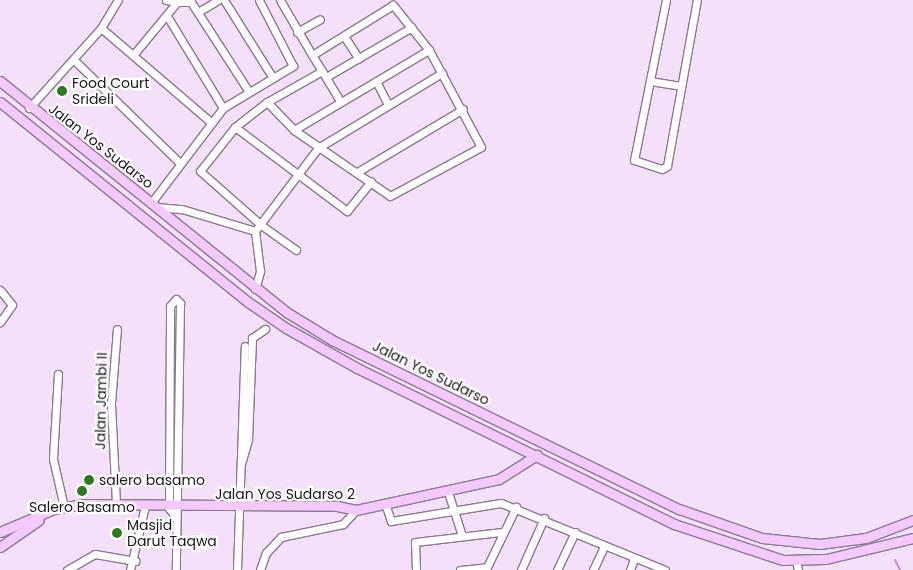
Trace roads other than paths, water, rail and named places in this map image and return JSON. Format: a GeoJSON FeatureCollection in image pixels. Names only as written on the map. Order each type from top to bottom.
{"type":"FeatureCollection","features":[{"type":"Feature","properties":{"kind":"main road","name":"Jalan Yos Sudarso"},"geometry":{"type":"LineString","coordinates":[[1,83],[29,108],[154,205],[255,289],[294,317],[362,354],[721,527],[762,538],[820,544],[857,539],[913,520]]}},
{"type":"Feature","properties":{"kind":"main road","name":"Jalan Yos Sudarso"},"geometry":{"type":"LineString","coordinates":[[0,102],[248,302],[286,328],[357,368],[708,538],[796,560],[861,553],[913,538]]}},
{"type":"Feature","properties":{"kind":"main road"},"geometry":{"type":"LineString","coordinates":[[32,128],[42,118]]}},
{"type":"Feature","properties":{"kind":"main road"},"geometry":{"type":"LineString","coordinates":[[286,328],[294,317]]}},
{"type":"Feature","properties":{"kind":"main road"},"geometry":{"type":"LineString","coordinates":[[357,368],[362,354]]}},
{"type":"Feature","properties":{"kind":"main road","name":"Jalan Yos Sudarso 2"},"geometry":{"type":"LineString","coordinates":[[0,532],[54,509],[116,503],[174,508],[337,506],[356,510],[448,492],[510,474],[537,455]]}},
{"type":"Feature","properties":{"kind":"main road","name":"Jalan Yos Sudarso 2"},"geometry":{"type":"LineString","coordinates":[[0,546],[54,509]]}},
{"type":"Feature","properties":{"kind":"main road"},"geometry":{"type":"LineString","coordinates":[[857,539],[861,553]]}},
{"type":"Feature","properties":{"kind":"street"},"geometry":{"type":"LineString","coordinates":[[29,108],[74,60],[100,28],[118,0]]}},
{"type":"Feature","properties":{"kind":"street"},"geometry":{"type":"LineString","coordinates":[[166,0],[192,2],[249,92]]}},
{"type":"Feature","properties":{"kind":"street"},"geometry":{"type":"LineString","coordinates":[[198,12],[218,0]]}},
{"type":"Feature","properties":{"kind":"street"},"geometry":{"type":"LineString","coordinates":[[224,0],[273,78]]}},
{"type":"Feature","properties":{"kind":"street"},"geometry":{"type":"LineString","coordinates":[[255,231],[182,209],[154,205],[180,163],[223,108],[293,66],[258,0]]}},
{"type":"Feature","properties":{"kind":"street"},"geometry":{"type":"LineString","coordinates":[[280,0],[297,32],[340,101]]}},
{"type":"Feature","properties":{"kind":"street"},"geometry":{"type":"LineString","coordinates":[[666,0],[634,160],[662,169],[667,166],[697,0]]}},
{"type":"Feature","properties":{"kind":"street"},"geometry":{"type":"LineString","coordinates":[[134,54],[167,16],[176,2]]}},
{"type":"Feature","properties":{"kind":"street"},"geometry":{"type":"LineString","coordinates":[[267,102],[294,130],[318,148],[359,171],[390,196],[398,195],[479,150],[482,143],[429,50],[393,5],[312,55]]}},
{"type":"Feature","properties":{"kind":"street"},"geometry":{"type":"LineString","coordinates":[[167,16],[223,108]]}},
{"type":"Feature","properties":{"kind":"street"},"geometry":{"type":"LineString","coordinates":[[297,32],[320,19]]}},
{"type":"Feature","properties":{"kind":"street"},"geometry":{"type":"LineString","coordinates":[[296,250],[261,225],[200,171],[235,127],[267,102],[359,59],[412,27]]}},
{"type":"Feature","properties":{"kind":"street"},"geometry":{"type":"LineString","coordinates":[[100,28],[134,54],[212,123]]}},
{"type":"Feature","properties":{"kind":"street"},"geometry":{"type":"LineString","coordinates":[[344,36],[359,59]]}},
{"type":"Feature","properties":{"kind":"street"},"geometry":{"type":"LineString","coordinates":[[294,130],[429,50]]}},
{"type":"Feature","properties":{"kind":"street"},"geometry":{"type":"LineString","coordinates":[[74,60],[180,163]]}},
{"type":"Feature","properties":{"kind":"street"},"geometry":{"type":"LineString","coordinates":[[255,231],[318,148],[442,73]]}},
{"type":"Feature","properties":{"kind":"street"},"geometry":{"type":"LineString","coordinates":[[376,81],[388,106]]}},
{"type":"Feature","properties":{"kind":"street"},"geometry":{"type":"LineString","coordinates":[[650,82],[681,86]]}},
{"type":"Feature","properties":{"kind":"street"},"geometry":{"type":"LineString","coordinates":[[359,171],[463,108]]}},
{"type":"Feature","properties":{"kind":"street"},"geometry":{"type":"LineString","coordinates":[[235,127],[298,172],[347,211],[370,181]]}},
{"type":"Feature","properties":{"kind":"street"},"geometry":{"type":"LineString","coordinates":[[255,231],[260,271],[255,289]]}},
{"type":"Feature","properties":{"kind":"street"},"geometry":{"type":"LineString","coordinates":[[0,290],[12,305],[0,322]]}},
{"type":"Feature","properties":{"kind":"street"},"geometry":{"type":"LineString","coordinates":[[174,508],[180,303],[176,299],[170,306],[174,508],[176,518],[176,570]]}},
{"type":"Feature","properties":{"kind":"street","name":"Jalan Jambi II"},"geometry":{"type":"LineString","coordinates":[[116,503],[111,403],[117,329]]}},
{"type":"Feature","properties":{"kind":"street"},"geometry":{"type":"LineString","coordinates":[[241,464],[248,439],[252,338],[265,329]]}},
{"type":"Feature","properties":{"kind":"street"},"geometry":{"type":"LineString","coordinates":[[237,570],[245,346]]}},
{"type":"Feature","properties":{"kind":"street"},"geometry":{"type":"LineString","coordinates":[[58,374],[53,459],[64,507]]}},
{"type":"Feature","properties":{"kind":"street"},"geometry":{"type":"LineString","coordinates":[[448,492],[451,511],[462,536]]}},
{"type":"Feature","properties":{"kind":"street"},"geometry":{"type":"LineString","coordinates":[[386,503],[391,521],[501,503],[544,518],[634,559],[665,570]]}},
{"type":"Feature","properties":{"kind":"street"},"geometry":{"type":"LineString","coordinates":[[130,570],[135,561],[145,506]]}},
{"type":"Feature","properties":{"kind":"street"},"geometry":{"type":"LineString","coordinates":[[460,570],[487,567],[502,532],[516,507]]}},
{"type":"Feature","properties":{"kind":"street"},"geometry":{"type":"LineString","coordinates":[[260,570],[266,553],[281,537],[343,524],[356,510]]}},
{"type":"Feature","properties":{"kind":"street"},"geometry":{"type":"LineString","coordinates":[[521,570],[544,518]]}},
{"type":"Feature","properties":{"kind":"street"},"geometry":{"type":"LineString","coordinates":[[416,570],[414,542],[502,532]]}},
{"type":"Feature","properties":{"kind":"street"},"geometry":{"type":"LineString","coordinates":[[557,570],[575,532]]}},
{"type":"Feature","properties":{"kind":"street"},"geometry":{"type":"LineString","coordinates":[[593,570],[604,546]]}},
{"type":"Feature","properties":{"kind":"street"},"geometry":{"type":"LineString","coordinates":[[67,570],[95,554],[135,561]]}},
{"type":"Feature","properties":{"kind":"street"},"geometry":{"type":"LineString","coordinates":[[630,570],[634,559]]}},
{"type":"Feature","properties":{"kind":"street"},"geometry":{"type":"LineString","coordinates":[[796,560],[798,570]]}},
{"type":"Feature","properties":{"kind":"waterway"},"geometry":{"type":"LineString","coordinates":[[895,560],[900,570]]}},
{"type":"Feature","properties":{"kind":"place","name":"Food Court Srideli"},"geometry":{"type":"Point","coordinates":[62,91]}},
{"type":"Feature","properties":{"kind":"place","name":"salero basamo"},"geometry":{"type":"Point","coordinates":[89,480]}},
{"type":"Feature","properties":{"kind":"place","name":"Salero Basamo"},"geometry":{"type":"Point","coordinates":[82,491]}},
{"type":"Feature","properties":{"kind":"place","name":"Masjid Darut Taqwa"},"geometry":{"type":"Point","coordinates":[117,533]}}]}
